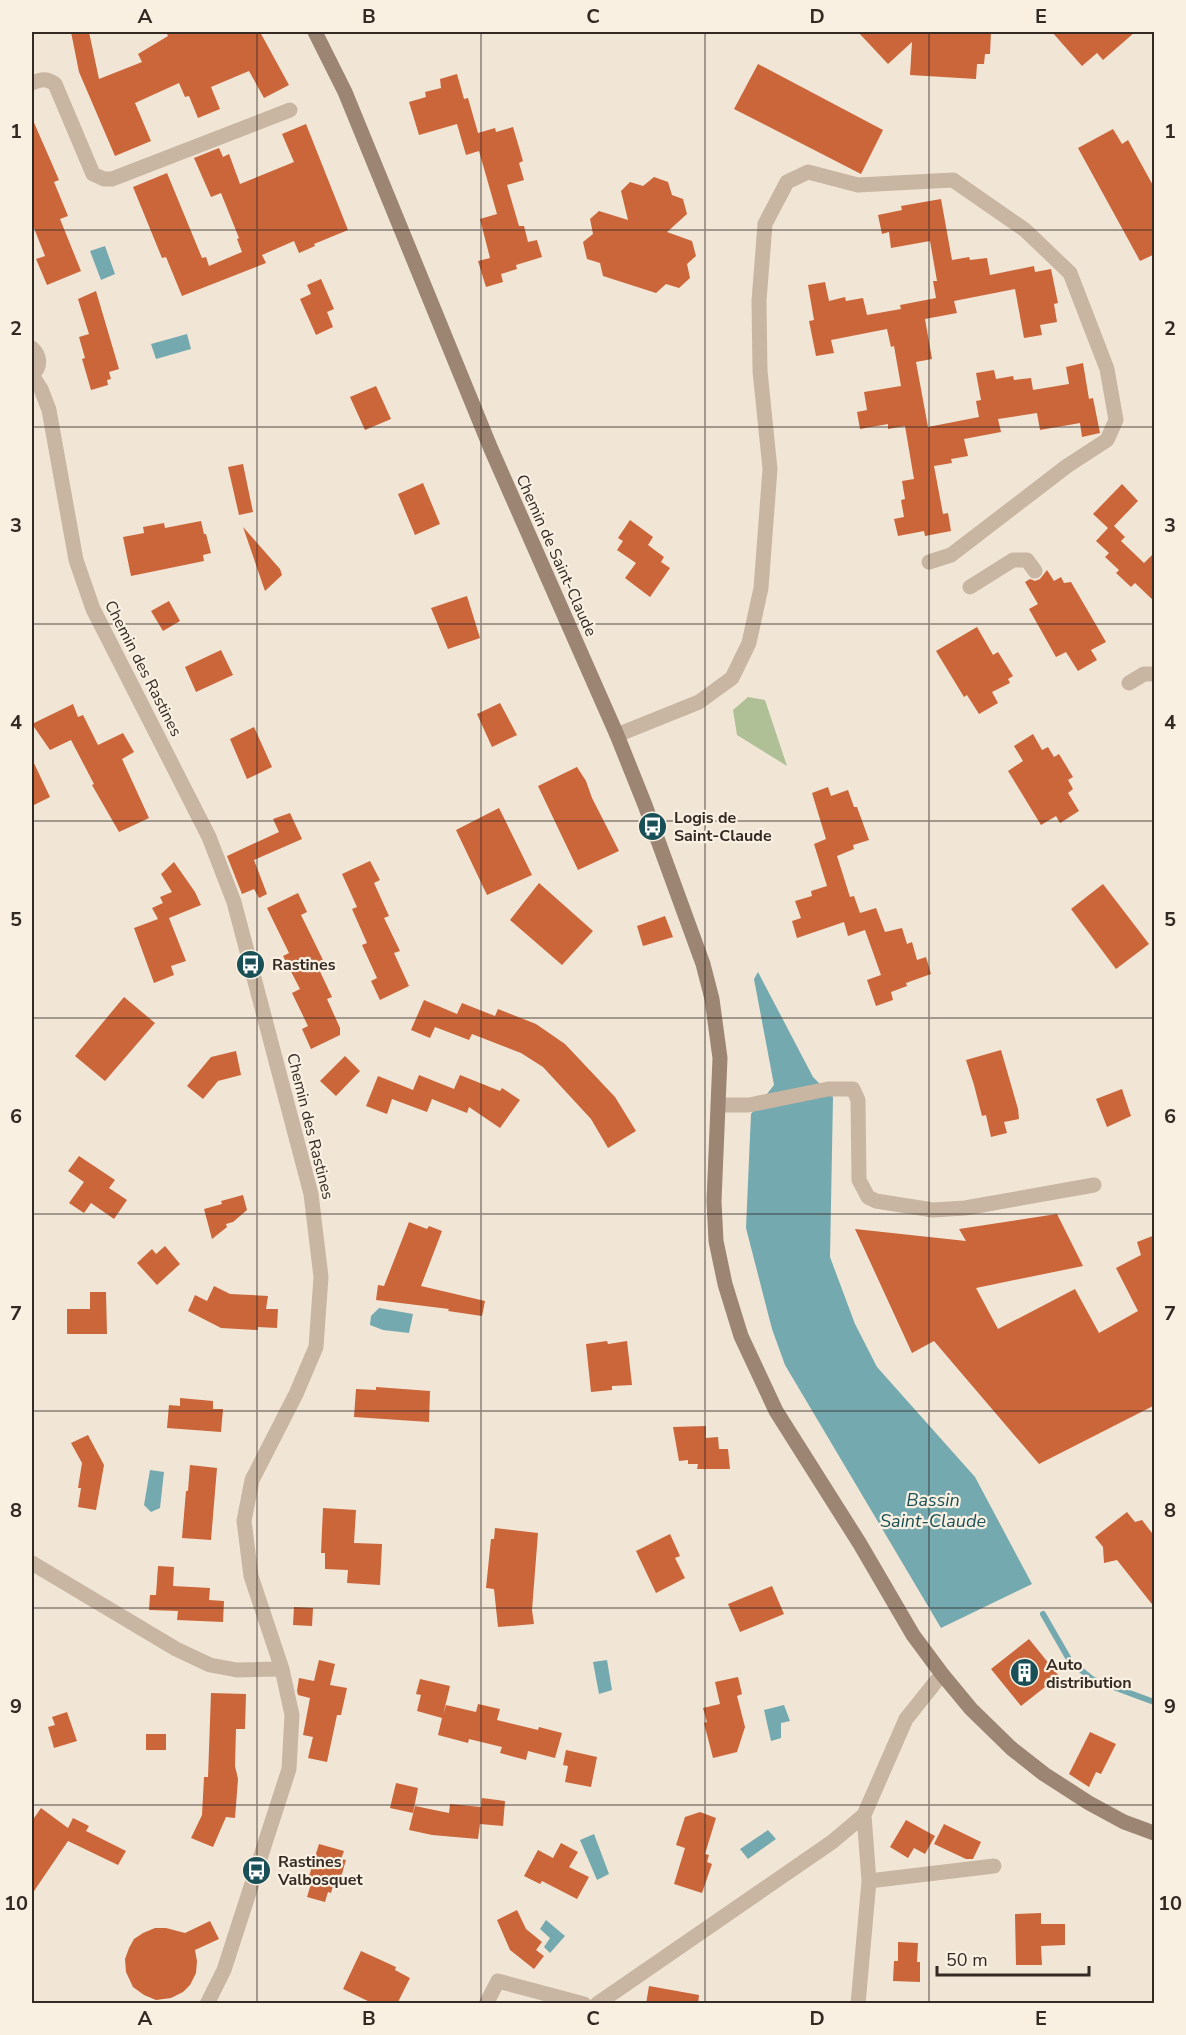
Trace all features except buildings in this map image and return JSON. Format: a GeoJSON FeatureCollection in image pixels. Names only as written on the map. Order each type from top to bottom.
{"type":"FeatureCollection","features":[{"type":"Feature","properties":{"kind":"street","name":"Chemin de Saint-Claude"},"geometry":{"type":"LineString","coordinates":[[315,32],[345,92],[491,449],[616,735],[645,805],[703,964],[717,1029],[720,1058],[714,1201],[716,1241],[725,1284],[741,1336],[776,1411],[860,1544],[913,1635],[971,1709],[1011,1748],[1044,1774],[1124,1822],[1155,1833]]}},
{"type":"Feature","properties":{"kind":"street"},"geometry":{"type":"LineString","coordinates":[[32,83],[41,79],[50,80],[56,84],[93,174],[105,179],[112,179],[290,110]]}},
{"type":"Feature","properties":{"kind":"street"},"geometry":{"type":"LineString","coordinates":[[616,735],[699,702],[732,678],[749,643],[761,588],[770,469],[760,371],[759,313],[765,224],[787,182],[807,172],[858,185],[953,180],[1024,230],[1070,273],[1107,369],[1116,420],[1107,440],[1067,466],[951,555],[929,562]]}},
{"type":"Feature","properties":{"kind":"street"},"geometry":{"type":"LineString","coordinates":[[32,348],[39,360],[36,371],[32,375]]}},
{"type":"Feature","properties":{"kind":"street","name":"Chemin des Rastines"},"geometry":{"type":"LineString","coordinates":[[32,375],[41,389],[49,410],[76,560],[93,609],[209,837],[234,902],[311,1194],[321,1276],[316,1347],[296,1394],[252,1480],[244,1521],[251,1576],[282,1669],[292,1715],[290,1768],[224,1971],[207,2004]]}},
{"type":"Feature","properties":{"kind":"street"},"geometry":{"type":"LineString","coordinates":[[970,587],[1013,560],[1028,560],[1035,571]]}},
{"type":"Feature","properties":{"kind":"street"},"geometry":{"type":"LineString","coordinates":[[1129,683],[1144,674],[1155,674]]}},
{"type":"Feature","properties":{"kind":"street"},"geometry":{"type":"LineString","coordinates":[[719,1105],[749,1105],[828,1089],[853,1089],[858,1100],[859,1180],[868,1197],[876,1201],[933,1210],[965,1208],[1094,1185]]}},
{"type":"Feature","properties":{"kind":"street"},"geometry":{"type":"LineString","coordinates":[[32,1563],[176,1649],[210,1665],[237,1670],[282,1669]]}},
{"type":"Feature","properties":{"kind":"street"},"geometry":{"type":"LineString","coordinates":[[597,2004],[832,1842],[864,1815],[906,1719],[942,1674]]}},
{"type":"Feature","properties":{"kind":"street"},"geometry":{"type":"LineString","coordinates":[[858,2004],[869,1881],[864,1815]]}},
{"type":"Feature","properties":{"kind":"street"},"geometry":{"type":"LineString","coordinates":[[869,1881],[994,1866]]}},
{"type":"Feature","properties":{"kind":"street"},"geometry":{"type":"LineString","coordinates":[[486,2004],[498,1981],[584,2004]]}},
{"type":"Feature","properties":{"kind":"green space"},"geometry":{"type":"Polygon","coordinates":[[[748,697],[765,700],[787,766],[737,735],[733,710],[748,697]]]}},
{"type":"Feature","properties":{"kind":"water"},"geometry":{"type":"Polygon","coordinates":[[[105,246],[115,274],[101,280],[90,251],[105,246]]]}},
{"type":"Feature","properties":{"kind":"water"},"geometry":{"type":"Polygon","coordinates":[[[187,334],[191,349],[156,359],[151,344],[187,334]]]}},
{"type":"Feature","properties":{"kind":"water","name":"Bassin Saint-Claude"},"geometry":{"type":"Polygon","coordinates":[[[758,972],[813,1077],[833,1097],[830,1257],[855,1324],[877,1367],[975,1477],[1032,1584],[941,1628],[785,1365],[772,1329],[746,1228],[751,1114],[774,1085],[754,979],[758,972]]]}},
{"type":"Feature","properties":{"kind":"water"},"geometry":{"type":"Polygon","coordinates":[[[379,1308],[413,1314],[409,1333],[383,1330],[370,1325],[371,1316],[379,1308]]]}},
{"type":"Feature","properties":{"kind":"water"},"geometry":{"type":"Polygon","coordinates":[[[150,1470],[164,1472],[160,1508],[151,1512],[144,1505],[150,1470]]]}},
{"type":"Feature","properties":{"kind":"water"},"geometry":{"type":"Polygon","coordinates":[[[607,1660],[612,1690],[599,1694],[593,1662],[607,1660]]]}},
{"type":"Feature","properties":{"kind":"water"},"geometry":{"type":"Polygon","coordinates":[[[784,1705],[790,1721],[781,1723],[781,1738],[771,1741],[764,1710],[784,1705]]]}},
{"type":"Feature","properties":{"kind":"water"},"geometry":{"type":"Polygon","coordinates":[[[768,1830],[776,1839],[748,1859],[740,1849],[768,1830]]]}},
{"type":"Feature","properties":{"kind":"water"},"geometry":{"type":"Polygon","coordinates":[[[594,1834],[609,1874],[597,1880],[580,1840],[594,1834]]]}},
{"type":"Feature","properties":{"kind":"water"},"geometry":{"type":"Polygon","coordinates":[[[546,1920],[565,1936],[550,1953],[544,1947],[550,1938],[540,1929],[546,1920]]]}},
{"type":"Feature","properties":{"kind":"waterway"},"geometry":{"type":"LineString","coordinates":[[1043,1614],[1070,1661],[1092,1679],[1154,1702]]}},
{"type":"Feature","properties":{"kind":"place","name":"Logis de Saint-Claude"},"geometry":{"type":"Point","coordinates":[653,826]}},
{"type":"Feature","properties":{"kind":"place","name":"Rastines"},"geometry":{"type":"Point","coordinates":[251,964]}},
{"type":"Feature","properties":{"kind":"place","name":"Auto distribution"},"geometry":{"type":"Point","coordinates":[1025,1673]}},
{"type":"Feature","properties":{"kind":"place","name":"Rastines Valbosquet"},"geometry":{"type":"Point","coordinates":[257,1870]}}]}
